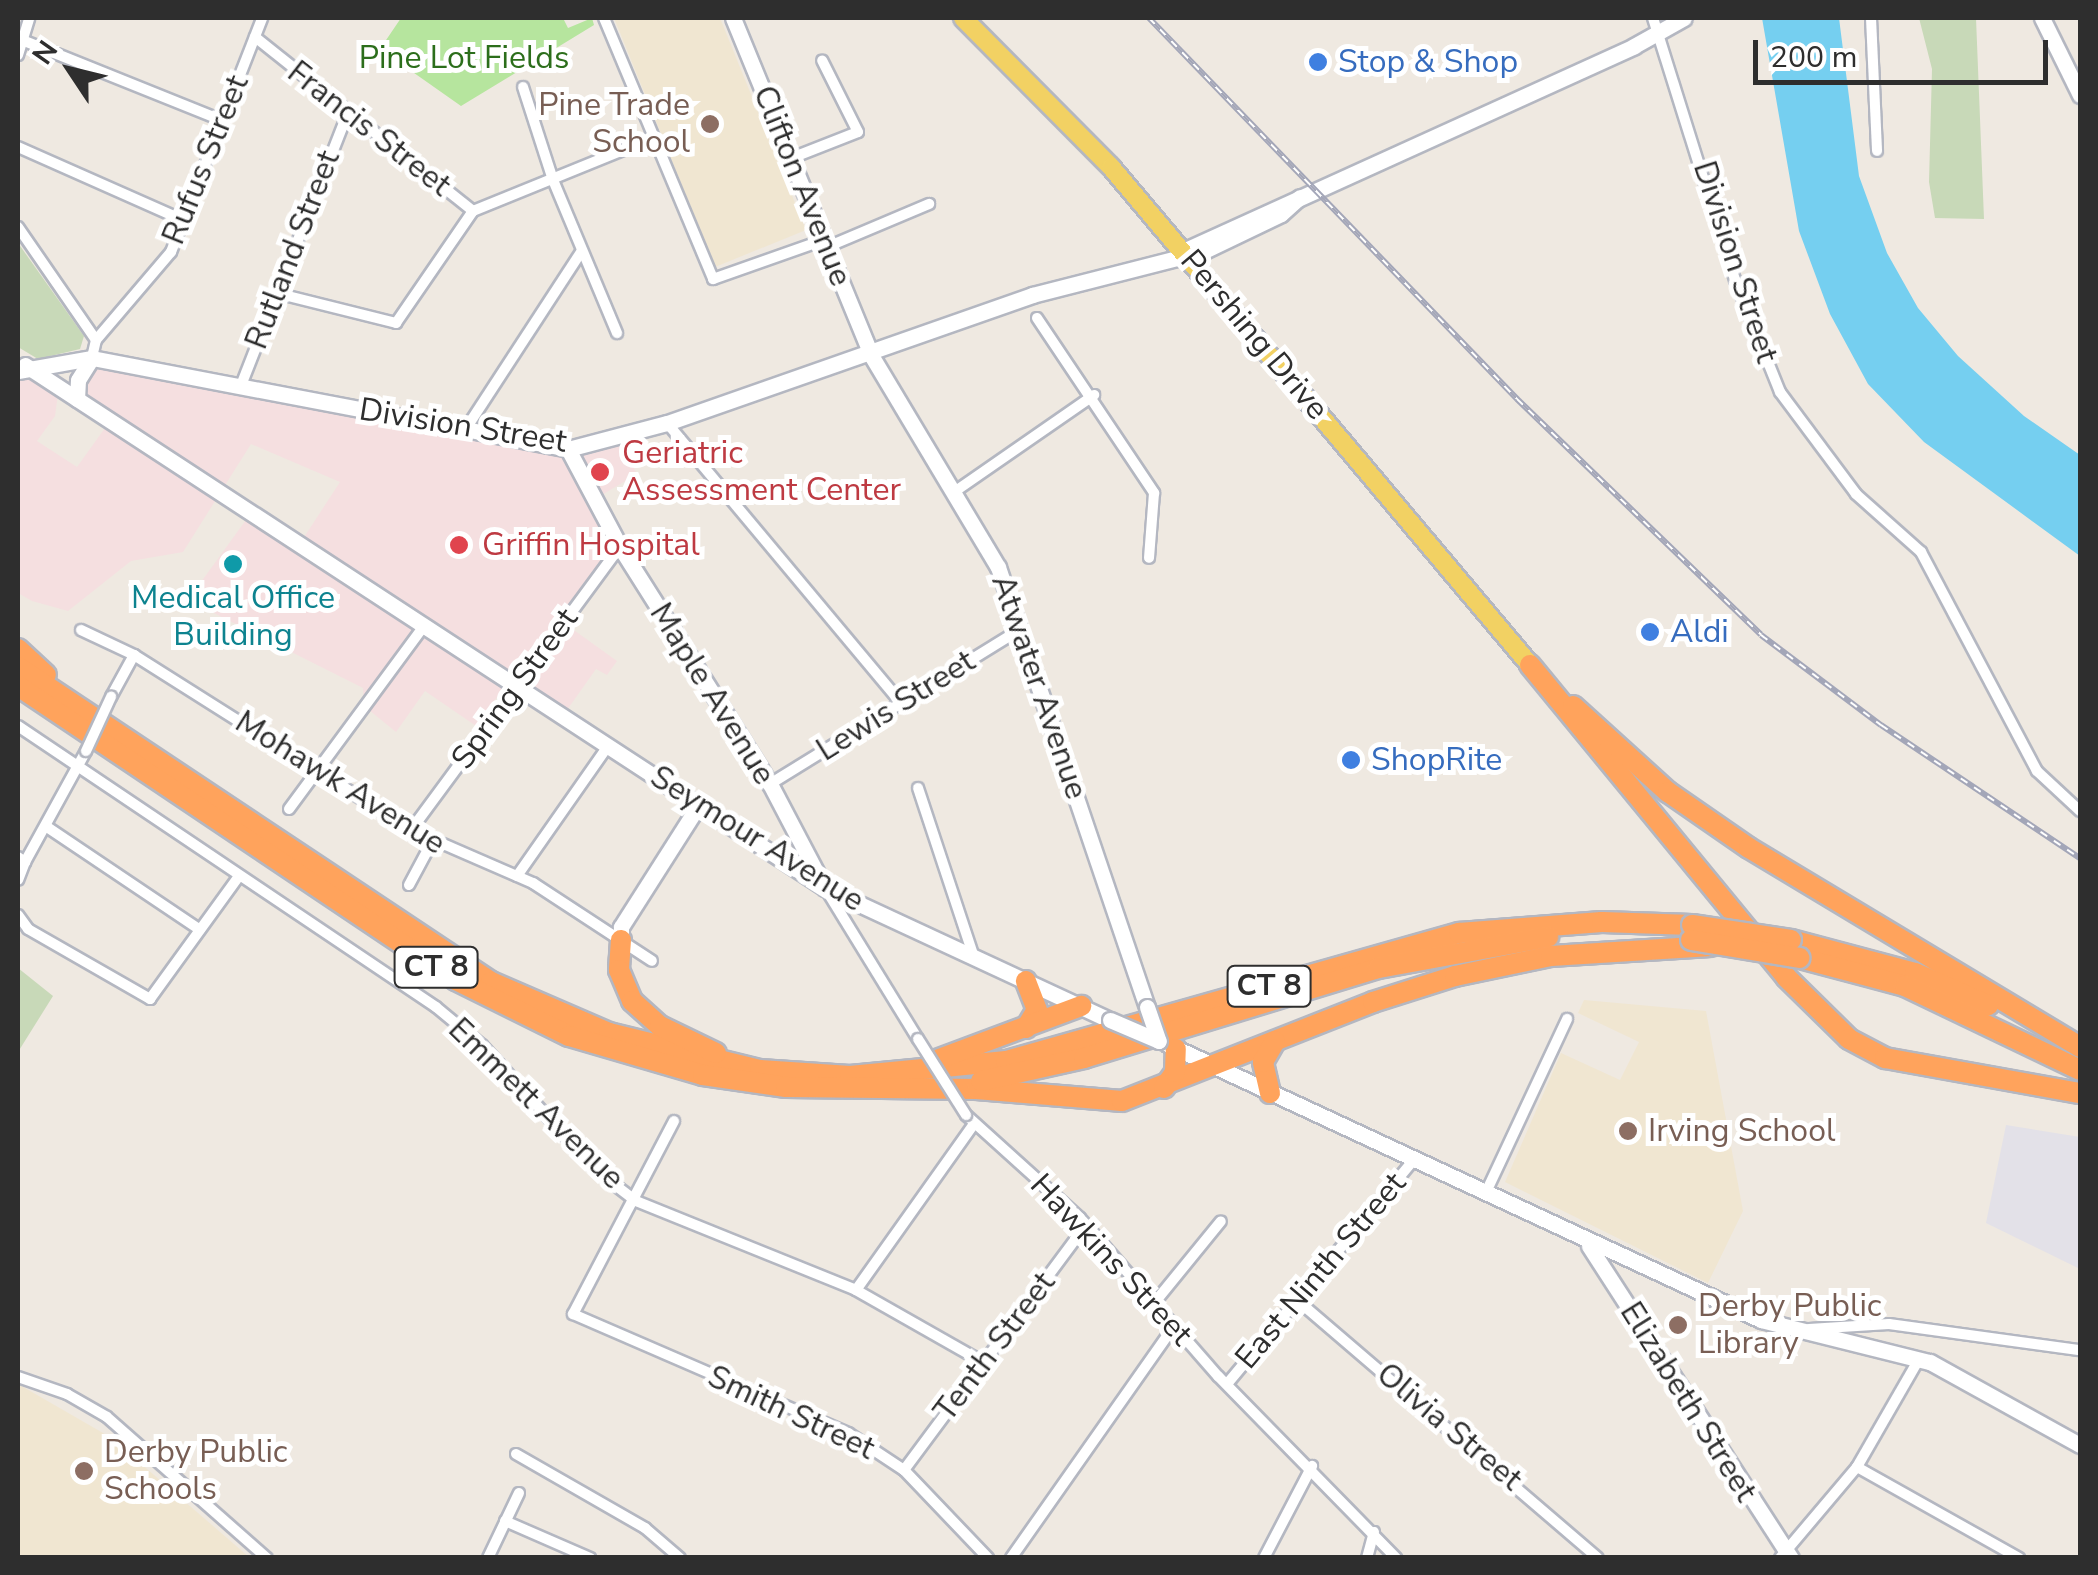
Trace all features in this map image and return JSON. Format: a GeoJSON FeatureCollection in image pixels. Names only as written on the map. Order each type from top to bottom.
{"type":"FeatureCollection","features":[{"type":"Feature","properties":{"kind":"highway"},"geometry":{"type":"LineString","coordinates":[[18,648],[134,745]]}},
{"type":"Feature","properties":{"kind":"highway"},"geometry":{"type":"LineString","coordinates":[[1530,665],[1668,792],[1749,848],[2080,1047]]}},
{"type":"Feature","properties":{"kind":"highway"},"geometry":{"type":"LineString","coordinates":[[1530,665],[1786,977],[1849,1039],[1885,1058],[2080,1093]]}},
{"type":"Feature","properties":{"kind":"highway","name":"CT 8"},"geometry":{"type":"LineString","coordinates":[[18,668],[491,982],[608,1033],[760,1070],[850,1076],[1006,1061],[1459,933],[1585,922],[1748,946],[1795,949],[1904,986],[2080,1070]]}},
{"type":"Feature","properties":{"kind":"highway","name":"CT 8"},"geometry":{"type":"LineString","coordinates":[[18,690],[456,980],[538,1024],[639,1060],[704,1076],[869,1092],[1018,1076],[1460,950],[1599,933],[1692,937],[1795,949],[1914,973],[2080,1047]]}},
{"type":"Feature","properties":{"kind":"highway"},"geometry":{"type":"LineString","coordinates":[[869,1092],[977,1089],[1105,1102],[1158,1092],[1276,1041],[1455,976],[1551,956],[1692,937]]}},
{"type":"Feature","properties":{"kind":"highway"},"geometry":{"type":"LineString","coordinates":[[620,940],[622,980],[643,1013],[691,1042],[760,1070]]}},
{"type":"Feature","properties":{"kind":"highway"},"geometry":{"type":"LineString","coordinates":[[1026,982],[1037,1010],[1026,1028]]}},
{"type":"Feature","properties":{"kind":"highway"},"geometry":{"type":"LineString","coordinates":[[850,1076],[944,1058],[1081,1006]]}},
{"type":"Feature","properties":{"kind":"highway"},"geometry":{"type":"LineString","coordinates":[[1270,1092],[1263,1062],[1276,1041]]}},
{"type":"Feature","properties":{"kind":"highway"},"geometry":{"type":"LineString","coordinates":[[1158,1092],[1175,1072],[1167,1044]]}},
{"type":"Feature","properties":{"kind":"main road","name":"Clifton Avenue"},"geometry":{"type":"LineString","coordinates":[[733,18],[872,355]]}},
{"type":"Feature","properties":{"kind":"main road","name":"Pershing Drive"},"geometry":{"type":"LineString","coordinates":[[963,18],[1110,167],[1530,665]]}},
{"type":"Feature","properties":{"kind":"main road","name":"Division Street"},"geometry":{"type":"LineString","coordinates":[[22,366],[92,358],[568,449],[667,423],[872,355],[1032,296],[1183,252],[1212,248],[1286,211],[1300,197],[1656,26],[1684,18]]}},
{"type":"Feature","properties":{"kind":"main road"},"geometry":{"type":"LineString","coordinates":[[2042,18],[2080,96]]}},
{"type":"Feature","properties":{"kind":"main road","name":"Atwater Avenue"},"geometry":{"type":"LineString","coordinates":[[872,355],[957,490],[993,556],[1022,629],[1147,1007],[1167,1044]]}},
{"type":"Feature","properties":{"kind":"main road"},"geometry":{"type":"LineString","coordinates":[[77,399],[80,375],[92,358]]}},
{"type":"Feature","properties":{"kind":"main road","name":"Seymour Avenue"},"geometry":{"type":"LineString","coordinates":[[22,366],[824,888],[1487,1190],[1589,1245],[1760,1320],[1919,1359],[2080,1445]]}},
{"type":"Feature","properties":{"kind":"main road","name":"Maple Avenue"},"geometry":{"type":"LineString","coordinates":[[568,449],[620,547],[770,784],[824,888]]}},
{"type":"Feature","properties":{"kind":"main road"},"geometry":{"type":"LineString","coordinates":[[620,940],[621,927],[698,806]]}},
{"type":"Feature","properties":{"kind":"main road","name":"Elizabeth Street"},"geometry":{"type":"LineString","coordinates":[[1589,1245],[1785,1556]]}},
{"type":"Feature","properties":{"kind":"street"},"geometry":{"type":"LineString","coordinates":[[18,55],[29,18]]}},
{"type":"Feature","properties":{"kind":"street","name":"Rufus Street"},"geometry":{"type":"LineString","coordinates":[[96,340],[163,262],[185,221],[262,18]]}},
{"type":"Feature","properties":{"kind":"street"},"geometry":{"type":"LineString","coordinates":[[604,18],[713,279],[826,243],[929,204]]}},
{"type":"Feature","properties":{"kind":"street"},"geometry":{"type":"LineString","coordinates":[[1871,18],[1877,151]]}},
{"type":"Feature","properties":{"kind":"street","name":"Division Street"},"geometry":{"type":"LineString","coordinates":[[1656,26],[1736,280],[1780,392],[1856,494],[1921,552],[2037,771],[2080,812]]}},
{"type":"Feature","properties":{"kind":"street","name":"Francis Street"},"geometry":{"type":"LineString","coordinates":[[255,38],[473,210],[654,138]]}},
{"type":"Feature","properties":{"kind":"street"},"geometry":{"type":"LineString","coordinates":[[22,40],[223,121]]}},
{"type":"Feature","properties":{"kind":"street"},"geometry":{"type":"LineString","coordinates":[[789,159],[858,132],[822,60]]}},
{"type":"Feature","properties":{"kind":"street"},"geometry":{"type":"LineString","coordinates":[[523,88],[553,180],[617,333]]}},
{"type":"Feature","properties":{"kind":"street","name":"Rutland Street"},"geometry":{"type":"LineString","coordinates":[[240,388],[348,112]]}},
{"type":"Feature","properties":{"kind":"street"},"geometry":{"type":"LineString","coordinates":[[18,147],[185,221]]}},
{"type":"Feature","properties":{"kind":"street"},"geometry":{"type":"LineString","coordinates":[[276,293],[396,323],[473,210]]}},
{"type":"Feature","properties":{"kind":"street"},"geometry":{"type":"LineString","coordinates":[[18,228],[96,340],[92,358]]}},
{"type":"Feature","properties":{"kind":"street"},"geometry":{"type":"LineString","coordinates":[[464,431],[582,252]]}},
{"type":"Feature","properties":{"kind":"street"},"geometry":{"type":"LineString","coordinates":[[1037,318],[1094,395],[1154,493],[1150,558]]}},
{"type":"Feature","properties":{"kind":"street"},"geometry":{"type":"LineString","coordinates":[[957,490],[1094,395]]}},
{"type":"Feature","properties":{"kind":"street"},"geometry":{"type":"LineString","coordinates":[[667,423],[900,702]]}},
{"type":"Feature","properties":{"kind":"street","name":"Spring Street"},"geometry":{"type":"LineString","coordinates":[[411,830],[620,547]]}},
{"type":"Feature","properties":{"kind":"street"},"geometry":{"type":"LineString","coordinates":[[289,809],[422,627]]}},
{"type":"Feature","properties":{"kind":"street","name":"Lewis Street"},"geometry":{"type":"LineString","coordinates":[[770,784],[1022,629]]}},
{"type":"Feature","properties":{"kind":"street","name":"Mohawk Avenue"},"geometry":{"type":"LineString","coordinates":[[81,630],[134,656],[411,830],[517,876],[652,961]]}},
{"type":"Feature","properties":{"kind":"street"},"geometry":{"type":"LineString","coordinates":[[18,880],[21,860],[47,827],[134,656]]}},
{"type":"Feature","properties":{"kind":"street","name":"Emmett Avenue"},"geometry":{"type":"LineString","coordinates":[[18,726],[436,1007],[482,1045],[597,1171],[636,1200],[856,1290],[983,1362]]}},
{"type":"Feature","properties":{"kind":"street"},"geometry":{"type":"LineString","coordinates":[[517,876],[608,746]]}},
{"type":"Feature","properties":{"kind":"street"},"geometry":{"type":"LineString","coordinates":[[918,788],[974,958]]}},
{"type":"Feature","properties":{"kind":"street"},"geometry":{"type":"LineString","coordinates":[[47,827],[200,930]]}},
{"type":"Feature","properties":{"kind":"street"},"geometry":{"type":"LineString","coordinates":[[409,885],[432,842]]}},
{"type":"Feature","properties":{"kind":"street"},"geometry":{"type":"LineString","coordinates":[[18,915],[28,929],[150,998],[239,876]]}},
{"type":"Feature","properties":{"kind":"street","name":"Hawkins Street"},"geometry":{"type":"LineString","coordinates":[[824,888],[970,1119],[1086,1224],[1227,1384],[1312,1466],[1396,1558]]}},
{"type":"Feature","properties":{"kind":"street"},"geometry":{"type":"LineString","coordinates":[[1487,1190],[1567,1019]]}},
{"type":"Feature","properties":{"kind":"street"},"geometry":{"type":"LineString","coordinates":[[856,1290],[970,1119]]}},
{"type":"Feature","properties":{"kind":"street"},"geometry":{"type":"LineString","coordinates":[[636,1200],[674,1122]]}},
{"type":"Feature","properties":{"kind":"street","name":"East Ninth Street"},"geometry":{"type":"LineString","coordinates":[[1227,1384],[1415,1158]]}},
{"type":"Feature","properties":{"kind":"street","name":"Smith Street"},"geometry":{"type":"LineString","coordinates":[[636,1200],[572,1307],[584,1322],[821,1420],[904,1470],[988,1558]]}},
{"type":"Feature","properties":{"kind":"street"},"geometry":{"type":"LineString","coordinates":[[1154,1302],[1221,1222]]}},
{"type":"Feature","properties":{"kind":"street","name":"Tenth Street"},"geometry":{"type":"LineString","coordinates":[[904,1470],[1086,1224]]}},
{"type":"Feature","properties":{"kind":"street","name":"Olivia Street"},"geometry":{"type":"LineString","coordinates":[[1297,1300],[1598,1558]]}},
{"type":"Feature","properties":{"kind":"street"},"geometry":{"type":"LineString","coordinates":[[1800,1331],[1888,1324],[2080,1350]]}},
{"type":"Feature","properties":{"kind":"street"},"geometry":{"type":"LineString","coordinates":[[1011,1558],[1175,1326]]}},
{"type":"Feature","properties":{"kind":"street"},"geometry":{"type":"LineString","coordinates":[[1785,1556],[1857,1467],[1919,1359]]}},
{"type":"Feature","properties":{"kind":"street"},"geometry":{"type":"LineString","coordinates":[[18,1377],[67,1394],[107,1418],[267,1558]]}},
{"type":"Feature","properties":{"kind":"street"},"geometry":{"type":"LineString","coordinates":[[516,1454],[645,1528],[680,1558]]}},
{"type":"Feature","properties":{"kind":"street"},"geometry":{"type":"LineString","coordinates":[[1264,1558],[1312,1466]]}},
{"type":"Feature","properties":{"kind":"street"},"geometry":{"type":"LineString","coordinates":[[1857,1467],[2019,1558]]}},
{"type":"Feature","properties":{"kind":"street"},"geometry":{"type":"LineString","coordinates":[[488,1558],[519,1493]]}},
{"type":"Feature","properties":{"kind":"street"},"geometry":{"type":"LineString","coordinates":[[505,1521],[590,1558]]}},
{"type":"Feature","properties":{"kind":"street"},"geometry":{"type":"LineString","coordinates":[[1366,1558],[1374,1532]]}},
{"type":"Feature","properties":{"kind":"shaded area","name":"Pine Trade School"},"geometry":{"type":"Polygon","coordinates":[[[614,18],[720,18],[806,230],[715,267],[614,18]]]}},
{"type":"Feature","properties":{"kind":"shaded area","name":"Griffin Hospital"},"geometry":{"type":"Polygon","coordinates":[[[92,358],[573,455],[617,437],[637,474],[595,499],[620,547],[564,623],[617,661],[607,675],[596,669],[562,717],[508,682],[476,726],[425,691],[396,732],[364,706],[363,688],[188,600],[251,513],[299,545],[340,482],[251,444],[183,552],[131,561],[68,611],[18,593],[18,371],[59,387],[55,416],[37,441],[77,467],[110,421],[77,399],[92,358]]]}},
{"type":"Feature","properties":{"kind":"shaded area","name":"Irving School"},"geometry":{"type":"Polygon","coordinates":[[[1584,1000],[1706,1011],[1743,1211],[1708,1283],[1505,1182],[1561,1053],[1620,1080],[1639,1042],[1578,1013],[1584,1000]]]}},
{"type":"Feature","properties":{"kind":"shaded area"},"geometry":{"type":"Polygon","coordinates":[[[2006,1125],[2080,1137],[2080,1269],[1986,1223],[2006,1125]]]}},
{"type":"Feature","properties":{"kind":"shaded area","name":"Derby Public Schools"},"geometry":{"type":"Polygon","coordinates":[[[18,1384],[110,1437],[249,1557],[18,1557],[18,1384]]]}},
{"type":"Feature","properties":{"kind":"green space","name":"Pine Lot Fields"},"geometry":{"type":"Polygon","coordinates":[[[401,18],[563,18],[568,28],[592,18],[594,25],[461,106],[380,49],[401,18]]]}},
{"type":"Feature","properties":{"kind":"green space"},"geometry":{"type":"Polygon","coordinates":[[[1919,18],[1976,18],[1984,219],[1935,218],[1929,182],[1932,69],[1919,18]]]}},
{"type":"Feature","properties":{"kind":"green space"},"geometry":{"type":"Polygon","coordinates":[[[18,243],[84,336],[80,349],[38,359],[18,347],[18,243]]]}},
{"type":"Feature","properties":{"kind":"green space"},"geometry":{"type":"Polygon","coordinates":[[[18,968],[53,996],[18,1052],[18,968]]]}},
{"type":"Feature","properties":{"kind":"water"},"geometry":{"type":"Polygon","coordinates":[[[1762,18],[1839,18],[1859,176],[1887,253],[1918,308],[1958,356],[2024,416],[2080,455],[2080,556],[1924,442],[1868,384],[1830,314],[1799,231],[1762,18]]]}},
{"type":"Feature","properties":{"kind":"railway"},"geometry":{"type":"LineString","coordinates":[[1149,18],[1517,399],[1761,635],[1881,725],[2080,858]]}},
{"type":"Feature","properties":{"kind":"place","name":"Stop & Shop"},"geometry":{"type":"Point","coordinates":[1318,62]}},
{"type":"Feature","properties":{"kind":"place","name":"Pine Trade School"},"geometry":{"type":"Point","coordinates":[710,124]}},
{"type":"Feature","properties":{"kind":"place","name":"Geriatric Assessment Center"},"geometry":{"type":"Point","coordinates":[600,472]}},
{"type":"Feature","properties":{"kind":"place","name":"Griffin Hospital"},"geometry":{"type":"Point","coordinates":[459,545]}},
{"type":"Feature","properties":{"kind":"place","name":"Medical Office Building"},"geometry":{"type":"Point","coordinates":[233,564]}},
{"type":"Feature","properties":{"kind":"place","name":"Aldi"},"geometry":{"type":"Point","coordinates":[1650,632]}},
{"type":"Feature","properties":{"kind":"place","name":"ShopRite"},"geometry":{"type":"Point","coordinates":[1351,760]}},
{"type":"Feature","properties":{"kind":"place","name":"Irving School"},"geometry":{"type":"Point","coordinates":[1628,1131]}},
{"type":"Feature","properties":{"kind":"place","name":"Derby Public Library"},"geometry":{"type":"Point","coordinates":[1678,1325]}},
{"type":"Feature","properties":{"kind":"place","name":"Derby Public Schools"},"geometry":{"type":"Point","coordinates":[84,1471]}}]}
